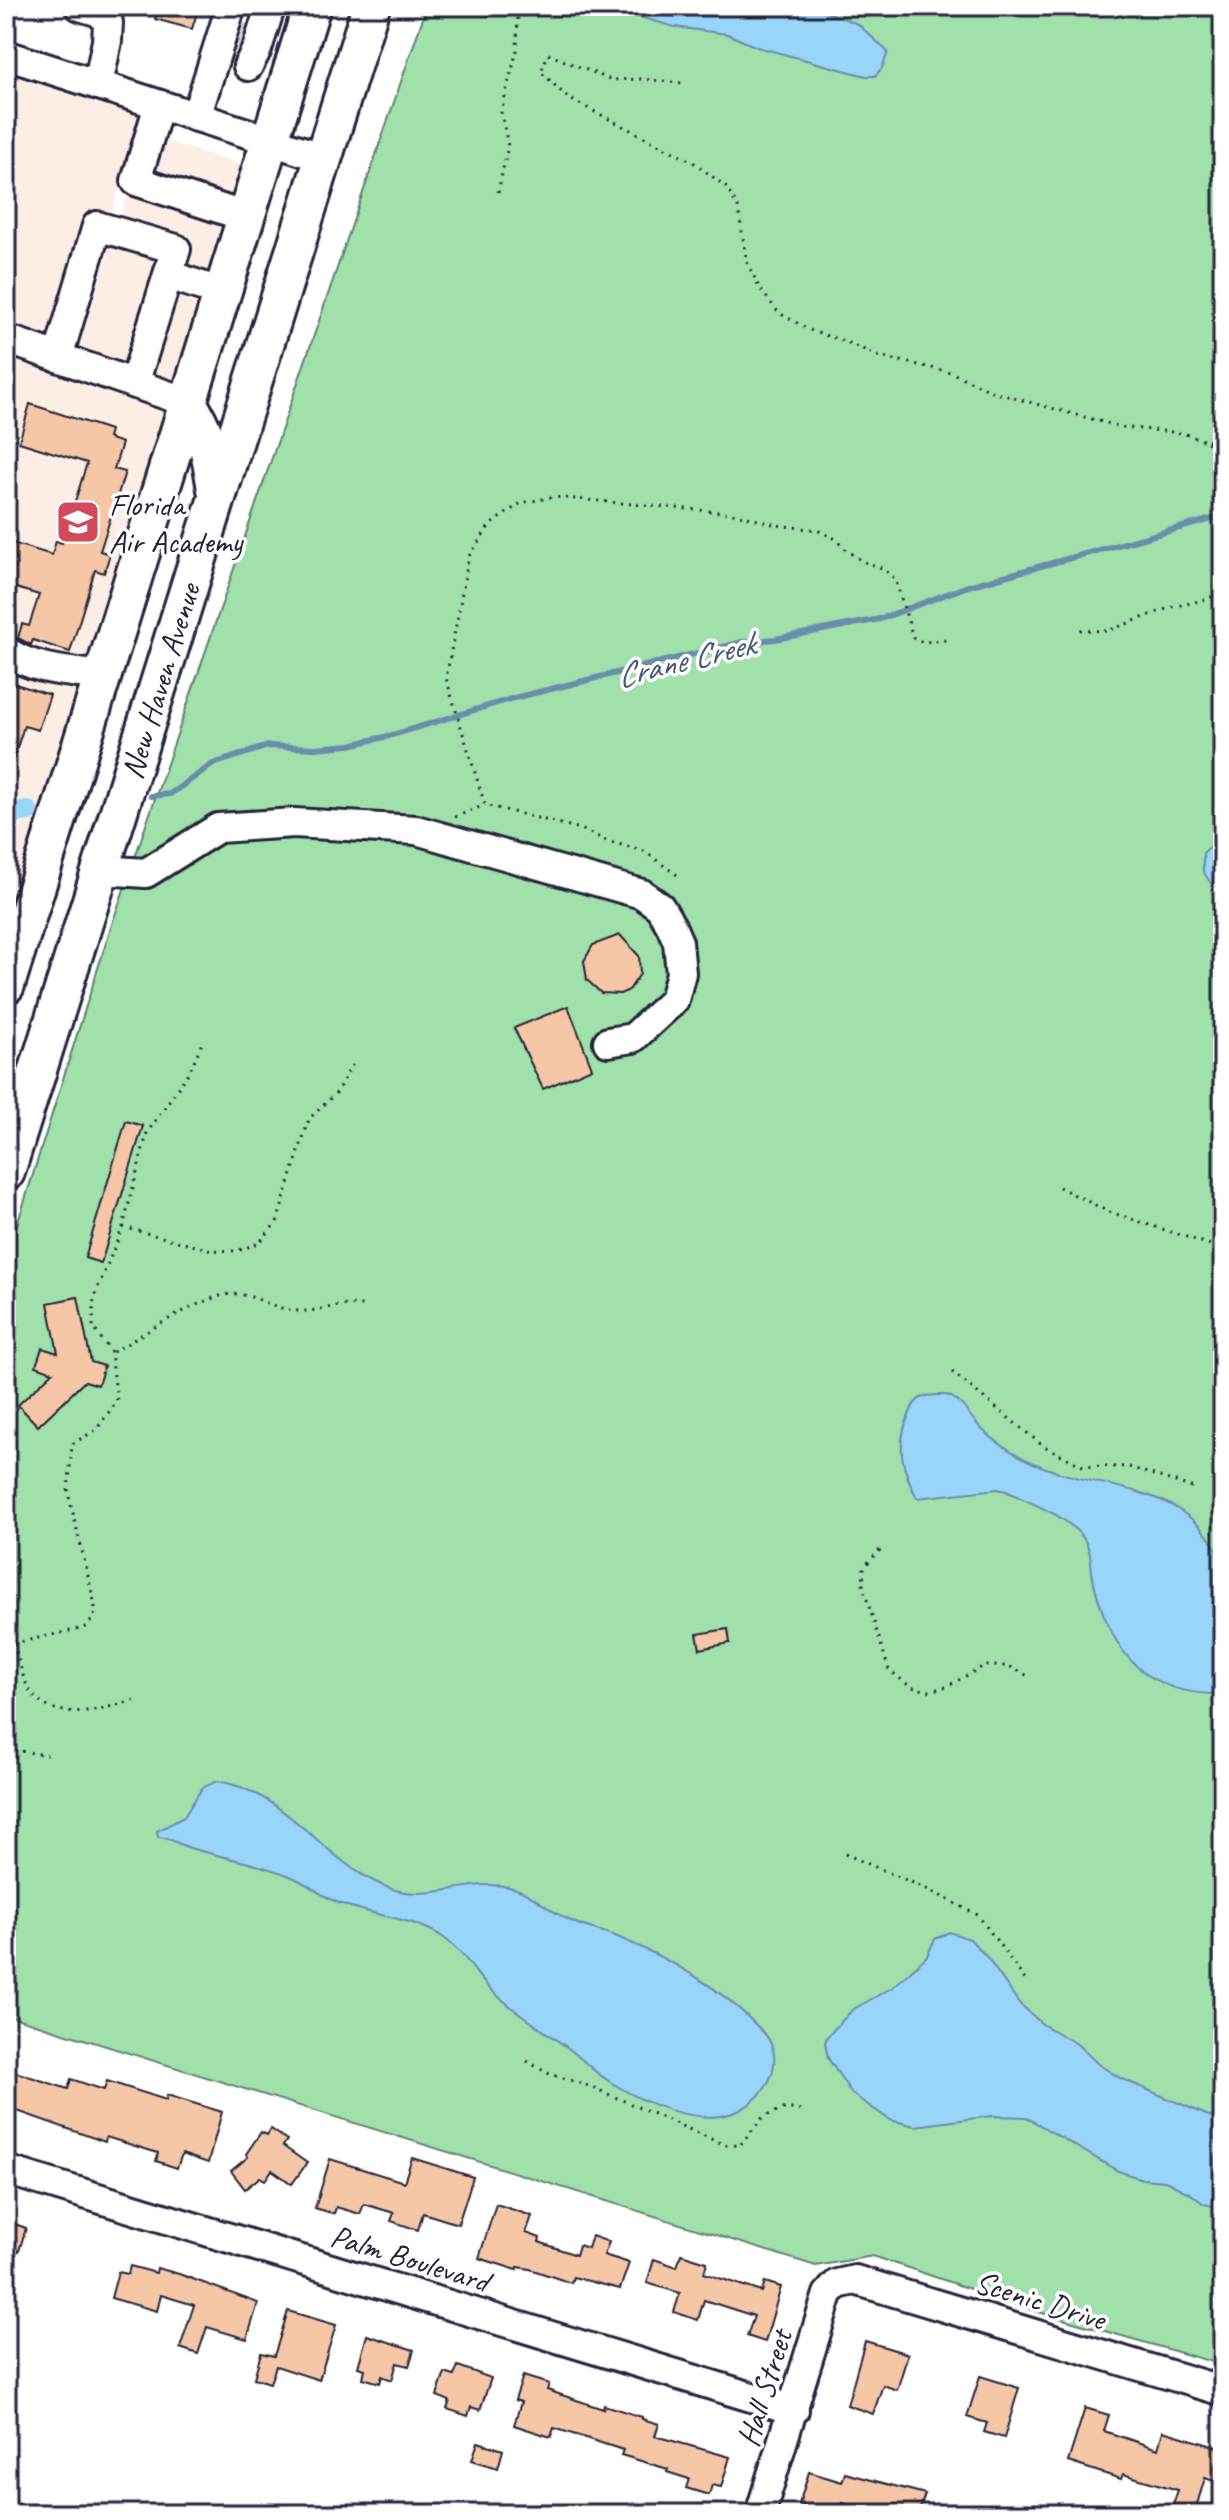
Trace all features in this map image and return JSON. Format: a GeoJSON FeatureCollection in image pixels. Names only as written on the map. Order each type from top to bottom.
{"type":"FeatureCollection","features":[{"type":"Feature","properties":{"kind":"main road","name":"New Haven Avenue"},"geometry":{"type":"LineString","coordinates":[[6,1172],[371,6]]}},
{"type":"Feature","properties":{"kind":"main road","name":"New Haven Avenue"},"geometry":{"type":"LineString","coordinates":[[6,985],[15,926],[103,676],[309,14]]}},
{"type":"Feature","properties":{"kind":"main road"},"geometry":{"type":"LineString","coordinates":[[187,402],[208,439],[217,499]]}},
{"type":"Feature","properties":{"kind":"main road"},"geometry":{"type":"LineString","coordinates":[[82,933],[64,916],[56,895],[55,880],[107,713],[113,641]]}},
{"type":"Feature","properties":{"kind":"street"},"geometry":{"type":"LineString","coordinates":[[80,6],[100,12],[108,22],[98,85]]}},
{"type":"Feature","properties":{"kind":"street"},"geometry":{"type":"LineString","coordinates":[[231,6],[239,52]]}},
{"type":"Feature","properties":{"kind":"street"},"geometry":{"type":"LineString","coordinates":[[196,117],[239,52],[261,8],[309,14]]}},
{"type":"Feature","properties":{"kind":"street"},"geometry":{"type":"LineString","coordinates":[[6,55],[324,158]]}},
{"type":"Feature","properties":{"kind":"street"},"geometry":{"type":"LineString","coordinates":[[159,105],[136,181],[246,217]]}},
{"type":"Feature","properties":{"kind":"street"},"geometry":{"type":"LineString","coordinates":[[58,357],[97,226],[176,249],[134,384]]}},
{"type":"Feature","properties":{"kind":"street"},"geometry":{"type":"LineString","coordinates":[[169,275],[222,293]]}},
{"type":"Feature","properties":{"kind":"street"},"geometry":{"type":"LineString","coordinates":[[7,341],[187,402]]}},
{"type":"Feature","properties":{"kind":"street"},"geometry":{"type":"LineString","coordinates":[[6,651],[17,660],[31,664],[103,676]]}},
{"type":"Feature","properties":{"kind":"street"},"geometry":{"type":"LineString","coordinates":[[101,870],[146,873],[218,828],[294,823],[416,830],[642,894],[660,907],[671,926],[678,942],[681,973],[674,1000],[633,1038],[608,1042]]}},
{"type":"Feature","properties":{"kind":"street","name":"Palm Boulevard"},"geometry":{"type":"LineString","coordinates":[[6,2170],[794,2410]]}},
{"type":"Feature","properties":{"kind":"street","name":"Scenic Drive"},"geometry":{"type":"LineString","coordinates":[[837,2284],[855,2280],[1223,2391]]}},
{"type":"Feature","properties":{"kind":"street","name":"Hall Street"},"geometry":{"type":"LineString","coordinates":[[760,2514],[828,2294],[837,2284]]}},
{"type":"Feature","properties":{"kind":"path"},"geometry":{"type":"LineString","coordinates":[[498,192],[508,146],[501,112],[517,50],[518,6]]}},
{"type":"Feature","properties":{"kind":"path"},"geometry":{"type":"LineString","coordinates":[[681,83],[611,80],[548,54],[541,72],[568,98],[693,162],[725,186],[738,207],[747,262],[760,289],[779,313],[812,331],[878,356],[950,372],[996,393],[1121,427],[1182,433],[1208,442]]}},
{"type":"Feature","properties":{"kind":"path"},"geometry":{"type":"LineString","coordinates":[[1208,442],[1223,421]]}},
{"type":"Feature","properties":{"kind":"path"},"geometry":{"type":"LineString","coordinates":[[1208,442],[1215,464],[1223,559]]}},
{"type":"Feature","properties":{"kind":"path"},"geometry":{"type":"LineString","coordinates":[[677,875],[644,851],[607,841],[581,829],[485,805],[446,678],[469,556],[490,525],[521,503],[554,497],[732,513],[777,525],[817,530],[834,538],[862,561],[884,569],[895,579],[913,637],[923,642],[947,640]]}},
{"type":"Feature","properties":{"kind":"path"},"geometry":{"type":"LineString","coordinates":[[1080,630],[1107,631],[1172,607],[1208,599],[1220,592],[1223,573]]}},
{"type":"Feature","properties":{"kind":"path"},"geometry":{"type":"LineString","coordinates":[[6,1645],[84,1628],[94,1618],[95,1605],[68,1492],[72,1444],[96,1430],[117,1401],[111,1352],[93,1327],[94,1297],[123,1227],[147,1133],[190,1070],[202,1043]]}},
{"type":"Feature","properties":{"kind":"path"},"geometry":{"type":"LineString","coordinates":[[123,1227],[211,1250],[237,1251],[259,1243],[277,1222],[309,1119],[336,1093],[354,1062]]}},
{"type":"Feature","properties":{"kind":"path"},"geometry":{"type":"LineString","coordinates":[[1059,1187],[1107,1211],[1223,1249]]}},
{"type":"Feature","properties":{"kind":"path"},"geometry":{"type":"LineString","coordinates":[[111,1352],[204,1301],[230,1293],[250,1295],[280,1308],[301,1311],[347,1303],[367,1307]]}},
{"type":"Feature","properties":{"kind":"path"},"geometry":{"type":"LineString","coordinates":[[952,1372],[1042,1445],[1083,1466],[1129,1467],[1197,1489]]}},
{"type":"Feature","properties":{"kind":"path"},"geometry":{"type":"LineString","coordinates":[[880,1550],[864,1567],[863,1587],[889,1670],[911,1687],[929,1691],[946,1687],[984,1666],[1009,1666],[1030,1677]]}},
{"type":"Feature","properties":{"kind":"path"},"geometry":{"type":"LineString","coordinates":[[14,1643],[28,1688],[46,1706],[88,1713],[140,1699]]}},
{"type":"Feature","properties":{"kind":"path"},"geometry":{"type":"LineString","coordinates":[[6,1749],[47,1755]]}},
{"type":"Feature","properties":{"kind":"path"},"geometry":{"type":"LineString","coordinates":[[845,1854],[925,1888],[978,1915],[1028,1984]]}},
{"type":"Feature","properties":{"kind":"path"},"geometry":{"type":"LineString","coordinates":[[527,2061],[547,2073],[592,2087],[725,2145],[740,2145],[763,2117],[786,2108],[806,2112]]}},
{"type":"Feature","properties":{"kind":"shaded area","name":"Florida Air Academy"},"geometry":{"type":"Polygon","coordinates":[[[6,55],[147,101],[65,359],[187,402],[6,985],[6,55]]]}},
{"type":"Feature","properties":{"kind":"shaded area"},"geometry":{"type":"Polygon","coordinates":[[[146,135],[245,166],[176,389],[76,355],[146,135]]]}},
{"type":"Feature","properties":{"kind":"green space"},"geometry":{"type":"Polygon","coordinates":[[[427,6],[1223,6],[1223,2365],[1035,2311],[873,2256],[816,2266],[6,2015],[6,1260],[110,930],[427,6]]]}},
{"type":"Feature","properties":{"kind":"water"},"geometry":{"type":"Polygon","coordinates":[[[616,6],[811,6],[858,24],[888,52],[875,76],[866,76],[757,47],[727,34],[675,27],[629,14],[616,6]]]}},
{"type":"Feature","properties":{"kind":"water"},"geometry":{"type":"Polygon","coordinates":[[[1216,841],[1223,842],[1223,902],[1203,871],[1203,853],[1216,841]]]}},
{"type":"Feature","properties":{"kind":"water"},"geometry":{"type":"Polygon","coordinates":[[[946,1395],[958,1401],[989,1436],[1025,1459],[1162,1501],[1186,1514],[1206,1534],[1223,1562],[1223,1694],[1174,1688],[1154,1679],[1124,1652],[1103,1611],[1093,1581],[1087,1544],[1077,1531],[1059,1517],[998,1489],[917,1498],[902,1456],[905,1424],[919,1399],[946,1395]]]}},
{"type":"Feature","properties":{"kind":"water"},"geometry":{"type":"Polygon","coordinates":[[[217,1781],[265,1799],[347,1864],[392,1889],[422,1893],[479,1885],[509,1887],[575,1923],[615,1936],[672,1963],[724,1996],[765,2034],[774,2056],[769,2081],[753,2101],[736,2112],[717,2116],[675,2112],[654,2104],[600,2075],[508,2005],[484,1983],[458,1950],[432,1931],[339,1903],[278,1871],[158,1837],[157,1831],[184,1817],[202,1788],[217,1781]]]}},
{"type":"Feature","properties":{"kind":"water"},"geometry":{"type":"Polygon","coordinates":[[[949,1932],[970,1939],[1019,2003],[1042,2024],[1077,2044],[1098,2064],[1120,2078],[1223,2122],[1223,2208],[1204,2204],[1165,2181],[1142,2179],[1118,2171],[1026,2117],[992,2116],[915,2126],[890,2120],[852,2094],[828,2058],[827,2037],[852,2010],[893,1987],[927,1956],[935,1939],[949,1932]]]}},
{"type":"Feature","properties":{"kind":"building"},"geometry":{"type":"Polygon","coordinates":[[[159,6],[199,6],[192,29],[155,19],[159,6]]]}},
{"type":"Feature","properties":{"kind":"building"},"geometry":{"type":"Polygon","coordinates":[[[30,404],[110,430],[108,438],[122,443],[114,469],[125,472],[100,551],[110,554],[104,573],[95,570],[70,652],[33,640],[31,645],[18,638],[22,624],[29,626],[39,595],[6,585],[6,541],[52,555],[56,541],[62,543],[87,463],[19,442],[30,404]]]}},
{"type":"Feature","properties":{"kind":"building"},"geometry":{"type":"Polygon","coordinates":[[[6,681],[50,695],[38,730],[24,726],[9,773],[6,773],[6,681]]]}},
{"type":"Feature","properties":{"kind":"building"},"geometry":{"type":"Polygon","coordinates":[[[620,935],[639,956],[640,974],[629,990],[620,994],[601,993],[587,980],[584,961],[593,945],[620,935]]]}},
{"type":"Feature","properties":{"kind":"building"},"geometry":{"type":"Polygon","coordinates":[[[568,1006],[592,1068],[543,1089],[514,1028],[568,1006]]]}},
{"type":"Feature","properties":{"kind":"building"},"geometry":{"type":"Polygon","coordinates":[[[126,1121],[143,1126],[101,1263],[85,1258],[126,1121]]]}},
{"type":"Feature","properties":{"kind":"building"},"geometry":{"type":"Polygon","coordinates":[[[78,1297],[91,1362],[104,1366],[98,1385],[85,1381],[38,1426],[18,1405],[53,1372],[36,1366],[42,1348],[58,1353],[48,1303],[78,1297]]]}},
{"type":"Feature","properties":{"kind":"building"},"geometry":{"type":"Polygon","coordinates":[[[728,1629],[730,1643],[700,1649],[697,1634],[728,1629]]]}},
{"type":"Feature","properties":{"kind":"building"},"geometry":{"type":"Polygon","coordinates":[[[6,2069],[68,2089],[71,2079],[104,2090],[107,2081],[166,2100],[167,2095],[222,2112],[208,2163],[182,2154],[177,2168],[156,2161],[158,2153],[106,2137],[105,2142],[6,2107],[6,2069]]]}},
{"type":"Feature","properties":{"kind":"building"},"geometry":{"type":"Polygon","coordinates":[[[271,2129],[287,2140],[283,2146],[307,2163],[292,2184],[272,2170],[265,2180],[260,2177],[245,2189],[231,2171],[248,2157],[246,2154],[261,2132],[267,2135],[271,2129]]]}},
{"type":"Feature","properties":{"kind":"building"},"geometry":{"type":"Polygon","coordinates":[[[412,2158],[473,2177],[458,2224],[423,2213],[418,2230],[391,2221],[394,2213],[364,2204],[360,2214],[336,2207],[334,2214],[315,2208],[330,2159],[404,2182],[412,2158]]]}},
{"type":"Feature","properties":{"kind":"building"},"geometry":{"type":"Polygon","coordinates":[[[496,2204],[532,2216],[526,2233],[540,2238],[539,2242],[576,2255],[579,2245],[588,2248],[592,2236],[609,2242],[604,2255],[629,2263],[620,2289],[573,2277],[571,2283],[530,2269],[518,2267],[517,2270],[479,2258],[496,2204]]]}},
{"type":"Feature","properties":{"kind":"building"},"geometry":{"type":"Polygon","coordinates":[[[6,2221],[26,2228],[19,2251],[6,2247],[6,2221]]]}},
{"type":"Feature","properties":{"kind":"building"},"geometry":{"type":"Polygon","coordinates":[[[681,2254],[707,2262],[704,2273],[762,2292],[765,2282],[781,2287],[765,2342],[747,2336],[754,2316],[704,2300],[698,2320],[674,2312],[680,2293],[647,2283],[654,2259],[677,2267],[681,2254]]]}},
{"type":"Feature","properties":{"kind":"building"},"geometry":{"type":"Polygon","coordinates":[[[130,2266],[156,2273],[157,2268],[179,2274],[258,2303],[247,2339],[207,2327],[198,2354],[180,2348],[194,2305],[161,2295],[157,2311],[111,2298],[118,2272],[128,2274],[130,2266]]]}},
{"type":"Feature","properties":{"kind":"building"},"geometry":{"type":"Polygon","coordinates":[[[288,2311],[336,2325],[319,2380],[276,2366],[270,2383],[254,2378],[261,2353],[274,2356],[288,2311]]]}},
{"type":"Feature","properties":{"kind":"building"},"geometry":{"type":"Polygon","coordinates":[[[367,2335],[414,2350],[409,2366],[397,2363],[392,2380],[382,2376],[380,2383],[363,2378],[365,2369],[358,2367],[367,2335]]]}},
{"type":"Feature","properties":{"kind":"building"},"geometry":{"type":"Polygon","coordinates":[[[865,2341],[908,2354],[897,2390],[883,2385],[873,2414],[847,2405],[865,2341]]]}},
{"type":"Feature","properties":{"kind":"building"},"geometry":{"type":"Polygon","coordinates":[[[458,2366],[491,2378],[480,2410],[471,2407],[468,2416],[447,2409],[450,2401],[437,2396],[445,2373],[454,2376],[458,2366]]]}},
{"type":"Feature","properties":{"kind":"building"},"geometry":{"type":"Polygon","coordinates":[[[523,2376],[549,2384],[547,2390],[659,2424],[655,2436],[730,2457],[721,2487],[712,2485],[709,2495],[686,2488],[689,2479],[667,2472],[668,2469],[621,2455],[623,2450],[554,2428],[551,2437],[514,2425],[521,2402],[515,2400],[523,2376]]]}},
{"type":"Feature","properties":{"kind":"building"},"geometry":{"type":"Polygon","coordinates":[[[980,2376],[1019,2388],[1004,2438],[984,2432],[987,2423],[967,2417],[980,2376]]]}},
{"type":"Feature","properties":{"kind":"building"},"geometry":{"type":"Polygon","coordinates":[[[1085,2408],[1109,2415],[1104,2431],[1158,2449],[1163,2431],[1223,2449],[1223,2484],[1205,2478],[1194,2514],[1170,2514],[1178,2490],[1123,2474],[1121,2479],[1068,2462],[1085,2408]]]}},
{"type":"Feature","properties":{"kind":"building"},"geometry":{"type":"Polygon","coordinates":[[[478,2442],[503,2450],[498,2468],[472,2460],[478,2442]]]}},
{"type":"Feature","properties":{"kind":"building"},"geometry":{"type":"Polygon","coordinates":[[[809,2472],[842,2482],[845,2473],[925,2494],[918,2514],[878,2514],[843,2503],[840,2514],[822,2514],[822,2511],[799,2504],[809,2472]]]}},
{"type":"Feature","properties":{"kind":"waterway","name":"Crane Creek"},"geometry":{"type":"LineString","coordinates":[[151,796],[170,794],[213,764],[268,746],[315,748],[350,745],[514,698],[743,642],[880,619],[968,586],[1223,516]]}},
{"type":"Feature","properties":{"kind":"waterway","name":"Crane Creek"},"geometry":{"type":"LineString","coordinates":[[6,814],[28,811]]}},
{"type":"Feature","properties":{"kind":"tunnel"},"geometry":{"type":"LineString","coordinates":[[233,37],[256,37]]}},
{"type":"Feature","properties":{"kind":"place","name":"Florida Air Academy"},"geometry":{"type":"Point","coordinates":[78,522]}}]}
